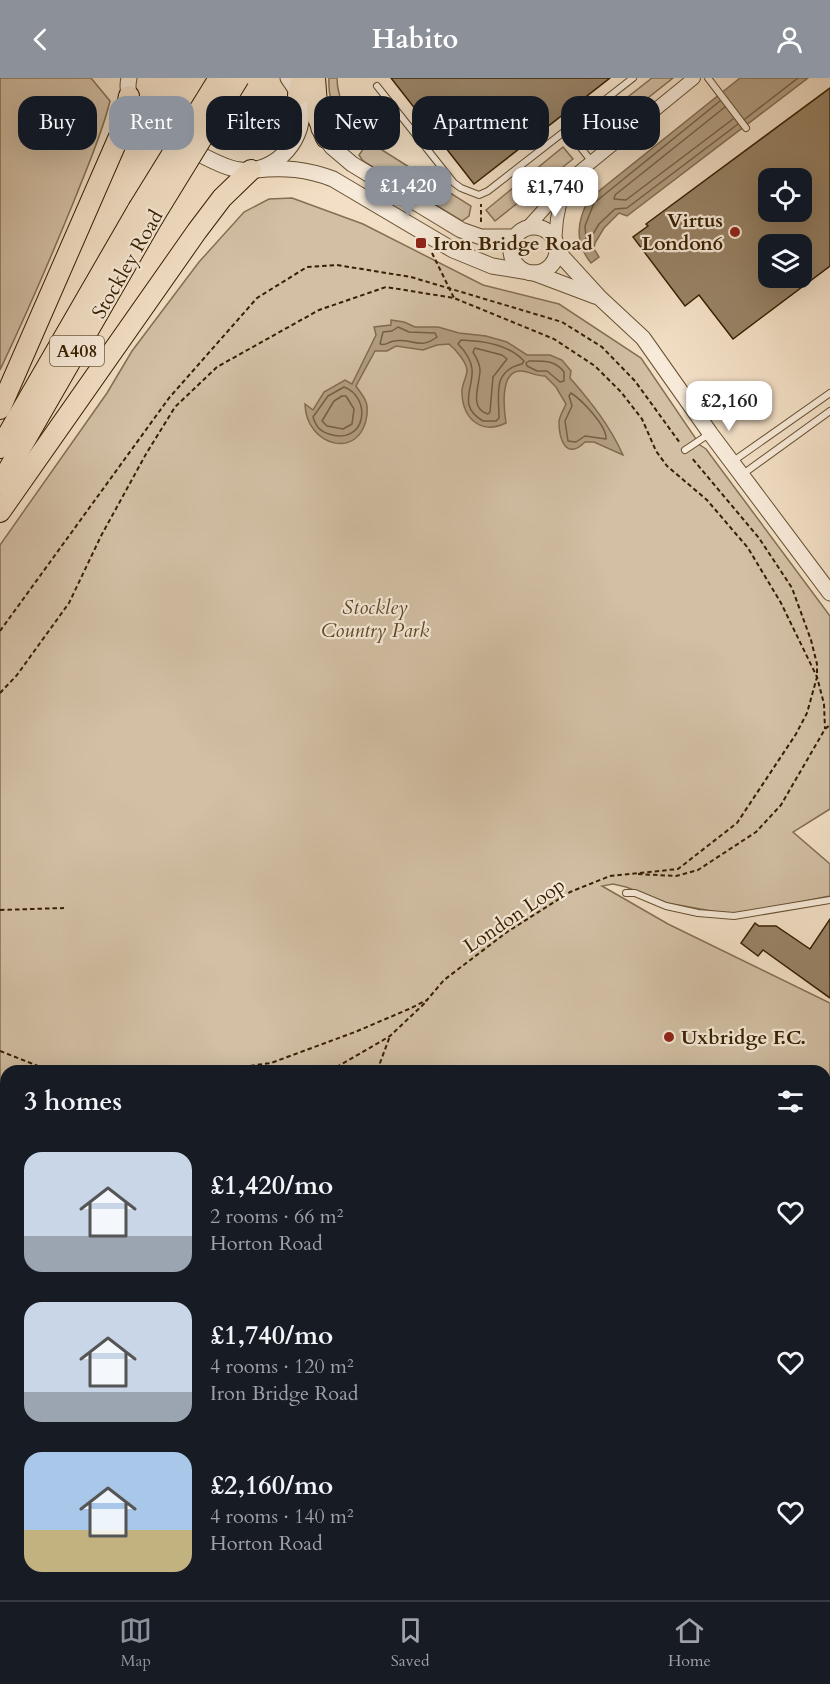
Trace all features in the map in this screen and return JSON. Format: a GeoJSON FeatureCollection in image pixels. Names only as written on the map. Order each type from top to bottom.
{"type":"FeatureCollection","features":[{"type":"Feature","properties":{"kind":"main road","name":"Stockley Road"},"geometry":{"type":"LineString","coordinates":[[0,484],[219,78]]}},
{"type":"Feature","properties":{"kind":"main road","name":"Stockley Road"},"geometry":{"type":"LineString","coordinates":[[0,448],[145,213],[239,78]]}},
{"type":"Feature","properties":{"kind":"main road"},"geometry":{"type":"LineString","coordinates":[[315,78],[316,96]]}},
{"type":"Feature","properties":{"kind":"main road"},"geometry":{"type":"LineString","coordinates":[[0,409],[121,132],[127,85]]}},
{"type":"Feature","properties":{"kind":"main road"},"geometry":{"type":"LineString","coordinates":[[0,512],[197,231],[222,198],[254,170]]}},
{"type":"Feature","properties":{"kind":"street"},"geometry":{"type":"LineString","coordinates":[[600,298],[528,272],[516,265],[511,255],[511,244],[592,162],[694,78]]}},
{"type":"Feature","properties":{"kind":"street"},"geometry":{"type":"LineString","coordinates":[[127,85],[138,112],[159,129],[228,168],[254,170],[283,168],[307,170],[320,174],[333,179],[422,232],[481,263],[502,269],[528,272],[549,267],[556,246],[557,219],[564,188]]}},
{"type":"Feature","properties":{"kind":"street"},"geometry":{"type":"LineString","coordinates":[[297,88],[314,117]]}},
{"type":"Feature","properties":{"kind":"street"},"geometry":{"type":"LineString","coordinates":[[254,170],[271,164],[292,146],[300,128],[297,88]]}},
{"type":"Feature","properties":{"kind":"street"},"geometry":{"type":"LineString","coordinates":[[336,150],[364,171],[461,230],[481,237],[542,229],[551,235],[556,246],[600,298],[643,338],[741,476],[830,593]]}},
{"type":"Feature","properties":{"kind":"lane"},"geometry":{"type":"LineString","coordinates":[[610,96],[633,78]]}},
{"type":"Feature","properties":{"kind":"lane"},"geometry":{"type":"LineString","coordinates":[[710,80],[746,128]]}},
{"type":"Feature","properties":{"kind":"lane"},"geometry":{"type":"LineString","coordinates":[[377,86],[454,183],[469,192],[481,195],[561,135]]}},
{"type":"Feature","properties":{"kind":"lane"},"geometry":{"type":"LineString","coordinates":[[583,150],[592,162]]}},
{"type":"Feature","properties":{"kind":"lane"},"geometry":{"type":"LineString","coordinates":[[732,462],[830,393]]}},
{"type":"Feature","properties":{"kind":"lane"},"geometry":{"type":"LineString","coordinates":[[741,476],[830,411]]}},
{"type":"Feature","properties":{"kind":"lane"},"geometry":{"type":"LineString","coordinates":[[685,450],[710,433]]}},
{"type":"Feature","properties":{"kind":"lane"},"geometry":{"type":"LineString","coordinates":[[626,893],[635,893],[666,906],[698,914],[734,916],[830,900]]}},
{"type":"Feature","properties":{"kind":"path"},"geometry":{"type":"LineString","coordinates":[[481,195],[481,237]]}},
{"type":"Feature","properties":{"kind":"path"},"geometry":{"type":"LineString","coordinates":[[422,232],[454,298]]}},
{"type":"Feature","properties":{"kind":"path"},"geometry":{"type":"LineString","coordinates":[[0,631],[169,398],[257,298],[307,267],[326,265],[411,277],[450,288],[562,322],[602,347],[635,381],[685,450],[759,537],[792,588],[812,640],[817,664],[816,676],[807,713],[796,734],[737,823],[678,869],[610,876],[570,892],[507,932],[444,980],[427,1000],[355,1032],[271,1063],[256,1065]]}},
{"type":"Feature","properties":{"kind":"path"},"geometry":{"type":"LineString","coordinates":[[0,693],[17,675],[69,603],[135,475],[175,407],[217,367],[319,310],[386,287],[454,298],[554,339],[595,366],[621,392],[642,419],[656,452],[667,466],[707,500],[748,548],[781,603],[816,676],[824,704],[825,729]]}},
{"type":"Feature","properties":{"kind":"path"},"geometry":{"type":"LineString","coordinates":[[824,704],[829,708]]}},
{"type":"Feature","properties":{"kind":"path"},"geometry":{"type":"LineString","coordinates":[[825,729],[830,725]]}},
{"type":"Feature","properties":{"kind":"path","name":"London Loop"},"geometry":{"type":"LineString","coordinates":[[340,1065],[390,1036],[421,1008],[444,980],[507,932],[570,892],[610,877],[636,873],[676,876],[698,870],[756,832],[781,806],[825,729]]}},
{"type":"Feature","properties":{"kind":"path"},"geometry":{"type":"LineString","coordinates":[[0,910],[64,908]]}},
{"type":"Feature","properties":{"kind":"path"},"geometry":{"type":"LineString","coordinates":[[380,1065],[390,1036]]}},
{"type":"Feature","properties":{"kind":"path"},"geometry":{"type":"LineString","coordinates":[[0,1051],[36,1065]]}},
{"type":"Feature","properties":{"kind":"green space"},"geometry":{"type":"Polygon","coordinates":[[[0,78],[91,78],[109,100],[97,142],[97,96],[18,96],[18,150],[94,150],[39,284],[0,370],[0,78]]]}},
{"type":"Feature","properties":{"kind":"green space"},"geometry":{"type":"Polygon","coordinates":[[[329,78],[337,78],[340,96],[331,96],[329,78]]]}},
{"type":"Feature","properties":{"kind":"green space"},"geometry":{"type":"Polygon","coordinates":[[[652,78],[673,78],[650,96],[629,96],[652,78]]]}},
{"type":"Feature","properties":{"kind":"green space"},"geometry":{"type":"Polygon","coordinates":[[[561,149],[566,150],[573,159],[495,221],[486,210],[561,149]]]}},
{"type":"Feature","properties":{"kind":"green space"},"geometry":{"type":"Polygon","coordinates":[[[362,150],[382,150],[471,206],[469,216],[462,221],[363,161],[359,155],[362,150]]]}},
{"type":"Feature","properties":{"kind":"green space","name":"Stockley Country Park"},"geometry":{"type":"Polygon","coordinates":[[[292,198],[363,224],[483,285],[559,304],[641,358],[700,445],[706,449],[830,616],[830,809],[793,832],[830,864],[830,896],[734,915],[667,903],[613,884],[602,886],[668,924],[830,1003],[830,1065],[0,1065],[0,545],[107,393],[132,351],[199,262],[244,212],[269,199],[292,198]]]}},
{"type":"Feature","properties":{"kind":"water"},"geometry":{"type":"Polygon","coordinates":[[[740,78],[808,78],[627,216],[619,213],[604,228],[595,243],[594,249],[599,257],[591,263],[582,247],[579,231],[582,215],[589,199],[650,150],[660,150],[660,142],[740,78]]]}},
{"type":"Feature","properties":{"kind":"water"},"geometry":{"type":"Polygon","coordinates":[[[391,320],[415,327],[438,327],[459,333],[486,336],[507,342],[527,355],[550,355],[562,360],[571,371],[570,378],[600,415],[623,455],[594,442],[585,442],[578,447],[568,449],[560,435],[559,422],[566,404],[556,387],[545,376],[522,371],[515,372],[506,383],[504,400],[506,423],[489,427],[481,426],[470,417],[466,410],[462,390],[466,367],[449,344],[423,350],[396,346],[387,351],[375,351],[356,386],[367,405],[363,429],[355,439],[345,443],[334,443],[323,439],[308,419],[305,404],[313,410],[324,392],[345,380],[352,384],[376,335],[374,327],[391,325],[391,320]]]}},
{"type":"Feature","properties":{"kind":"building"},"geometry":{"type":"Polygon","coordinates":[[[391,78],[610,78],[587,96],[561,96],[561,116],[549,126],[549,96],[412,96],[412,105],[391,78]]]}},
{"type":"Feature","properties":{"kind":"building","name":"Virtus London6"},"geometry":{"type":"Polygon","coordinates":[[[830,88],[830,266],[812,280],[812,234],[758,234],[758,288],[801,288],[733,339],[699,295],[685,306],[633,237],[648,226],[646,224],[830,88]]]}},
{"type":"Feature","properties":{"kind":"building"},"geometry":{"type":"Polygon","coordinates":[[[447,150],[518,150],[474,184],[447,150]]]}},
{"type":"Feature","properties":{"kind":"building"},"geometry":{"type":"Polygon","coordinates":[[[830,919],[830,998],[763,950],[758,956],[741,943],[755,923],[759,926],[776,926],[810,949],[830,919]]]}},
{"type":"Feature","properties":{"kind":"place","name":"Virtus London6"},"geometry":{"type":"Point","coordinates":[735,232]}},
{"type":"Feature","properties":{"kind":"place","name":"Iron Bridge Road"},"geometry":{"type":"Point","coordinates":[421,243]}},
{"type":"Feature","properties":{"kind":"place","name":"Uxbridge F.C."},"geometry":{"type":"Point","coordinates":[669,1037]}}]}
